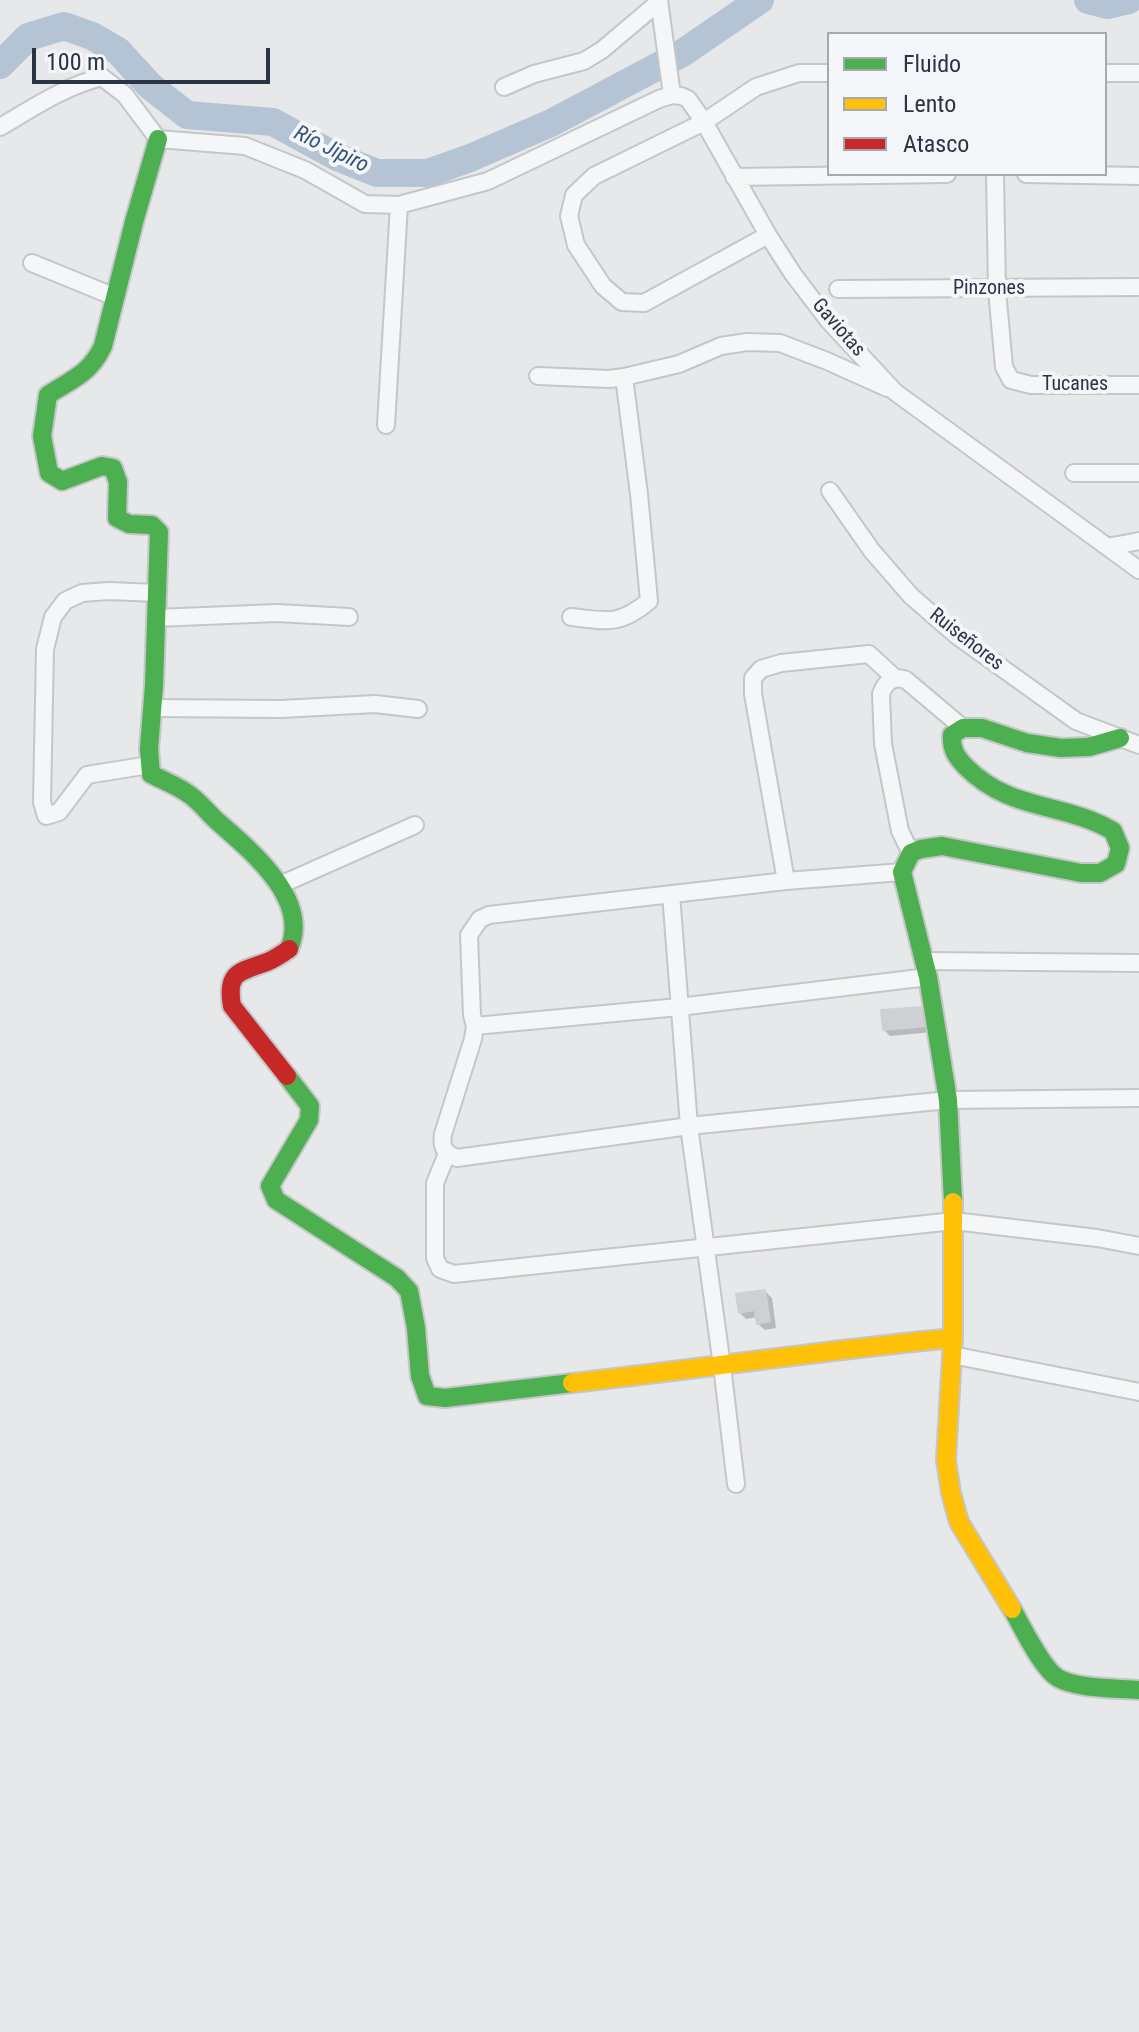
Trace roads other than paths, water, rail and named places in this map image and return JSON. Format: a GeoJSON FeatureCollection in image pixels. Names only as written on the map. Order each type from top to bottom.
{"type":"FeatureCollection","features":[{"type":"Feature","properties":{"kind":"street"},"geometry":{"type":"LineString","coordinates":[[0,127],[59,92],[102,77],[125,95],[158,139],[245,146],[305,170],[365,204],[399,205],[488,181],[659,99],[671,90],[659,1]]}},
{"type":"Feature","properties":{"kind":"street"},"geometry":{"type":"LineString","coordinates":[[504,87],[534,74],[584,61],[602,50],[659,1]]}},
{"type":"Feature","properties":{"kind":"street"},"geometry":{"type":"LineString","coordinates":[[768,235],[644,303],[622,302],[603,286],[576,245],[569,216],[574,195],[594,176],[704,122],[756,87],[799,73],[827,73]]}},
{"type":"Feature","properties":{"kind":"street"},"geometry":{"type":"LineString","coordinates":[[1107,73],[1139,73]]}},
{"type":"Feature","properties":{"kind":"street","name":"Gaviotas"},"geometry":{"type":"LineString","coordinates":[[671,90],[688,99],[704,122],[793,274],[828,320],[895,392],[1139,570]]}},
{"type":"Feature","properties":{"kind":"street"},"geometry":{"type":"LineString","coordinates":[[158,139],[98,361],[89,371],[48,395],[42,436],[49,473],[62,481],[102,466],[113,468],[118,482],[117,518],[122,522],[152,525],[159,532],[153,708],[148,750],[151,774],[189,794],[258,858],[280,885],[292,912],[295,929],[291,948],[276,959],[241,971],[228,989],[232,1006],[310,1106],[309,1120],[270,1186],[276,1200],[397,1278],[409,1291],[420,1376],[427,1396],[445,1398],[868,1346],[953,1347],[1139,1392]]}},
{"type":"Feature","properties":{"kind":"street"},"geometry":{"type":"LineString","coordinates":[[1107,175],[1139,176]]}},
{"type":"Feature","properties":{"kind":"street"},"geometry":{"type":"LineString","coordinates":[[734,177],[827,176]]}},
{"type":"Feature","properties":{"kind":"street"},"geometry":{"type":"LineString","coordinates":[[995,176],[997,290]]}},
{"type":"Feature","properties":{"kind":"street"},"geometry":{"type":"LineString","coordinates":[[386,425],[399,205]]}},
{"type":"Feature","properties":{"kind":"street"},"geometry":{"type":"LineString","coordinates":[[32,263],[115,297]]}},
{"type":"Feature","properties":{"kind":"street","name":"Pinzones"},"geometry":{"type":"LineString","coordinates":[[838,289],[1139,287]]}},
{"type":"Feature","properties":{"kind":"street","name":"Tucanes"},"geometry":{"type":"LineString","coordinates":[[997,290],[1004,367],[1011,380],[1031,385],[1139,385]]}},
{"type":"Feature","properties":{"kind":"street"},"geometry":{"type":"LineString","coordinates":[[538,376],[609,379],[641,375],[679,364],[721,346],[747,342],[780,343],[895,392]]}},
{"type":"Feature","properties":{"kind":"street"},"geometry":{"type":"LineString","coordinates":[[571,617],[611,622],[633,614],[649,601],[624,377]]}},
{"type":"Feature","properties":{"kind":"street"},"geometry":{"type":"LineString","coordinates":[[1074,473],[1139,473]]}},
{"type":"Feature","properties":{"kind":"street","name":"Ruiseñores"},"geometry":{"type":"LineString","coordinates":[[830,491],[872,551],[911,596],[956,635],[1076,721],[1139,745]]}},
{"type":"Feature","properties":{"kind":"street"},"geometry":{"type":"LineString","coordinates":[[1107,547],[1139,541]]}},
{"type":"Feature","properties":{"kind":"street"},"geometry":{"type":"LineString","coordinates":[[149,765],[87,775],[59,812],[46,816],[42,802],[45,649],[53,617],[65,601],[82,593],[157,593]]}},
{"type":"Feature","properties":{"kind":"street"},"geometry":{"type":"LineString","coordinates":[[156,618],[277,613],[349,617]]}},
{"type":"Feature","properties":{"kind":"street"},"geometry":{"type":"LineString","coordinates":[[786,881],[753,694],[753,678],[761,669],[781,663],[869,654],[895,678]]}},
{"type":"Feature","properties":{"kind":"street"},"geometry":{"type":"LineString","coordinates":[[911,853],[900,831],[883,744],[881,694],[885,685],[895,678],[911,683],[963,728]]}},
{"type":"Feature","properties":{"kind":"street"},"geometry":{"type":"LineString","coordinates":[[153,708],[281,709],[375,704],[418,709]]}},
{"type":"Feature","properties":{"kind":"street"},"geometry":{"type":"LineString","coordinates":[[1120,738],[1089,747],[1061,748],[1027,743],[982,728],[963,728],[952,735],[951,746],[958,759],[976,777],[1004,795],[1090,820],[1113,831],[1120,848],[1116,864],[1100,873],[1081,873],[942,846],[911,853],[902,872],[926,969],[948,1100],[954,1221],[953,1347],[946,1460],[959,1522],[1042,1660],[1056,1677],[1076,1684],[1139,1690]]}},
{"type":"Feature","properties":{"kind":"street"},"geometry":{"type":"LineString","coordinates":[[280,885],[415,825]]}},
{"type":"Feature","properties":{"kind":"street"},"geometry":{"type":"LineString","coordinates":[[902,872],[786,881],[489,915],[480,919],[469,935],[475,1026],[443,1134],[441,1144],[447,1154],[457,1158],[689,1126],[948,1100],[1139,1098]]}},
{"type":"Feature","properties":{"kind":"street"},"geometry":{"type":"LineString","coordinates":[[671,894],[689,1126],[736,1484]]}},
{"type":"Feature","properties":{"kind":"street"},"geometry":{"type":"LineString","coordinates":[[475,1026],[679,1007],[926,969],[1139,963]]}},
{"type":"Feature","properties":{"kind":"street"},"geometry":{"type":"LineString","coordinates":[[447,1154],[435,1183],[435,1258],[440,1269],[454,1274],[954,1221],[1139,1246]]}},
{"type":"Feature","properties":{"kind":"waterway","name":"Río Jipiro"},"geometry":{"type":"LineString","coordinates":[[0,65],[28,37],[64,26],[92,36],[118,51],[150,86],[187,115],[273,122],[337,157],[377,173],[428,173],[551,123],[681,54],[760,0]]}},
{"type":"Feature","properties":{"kind":"waterway","name":"Río Jipiro"},"geometry":{"type":"LineString","coordinates":[[1088,0],[1107,5],[1129,0]]}}]}
